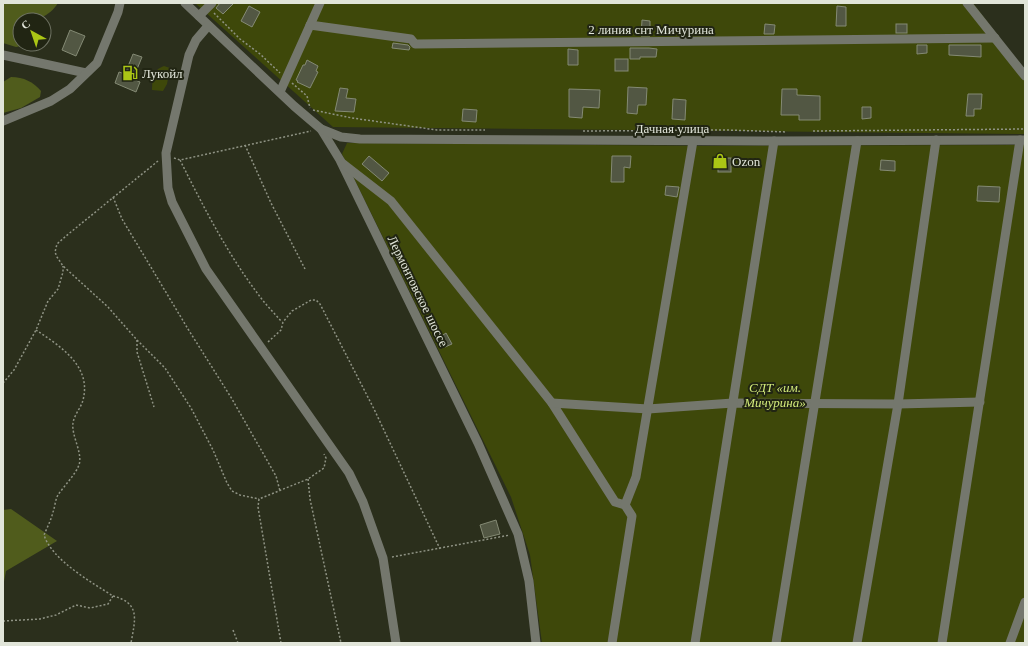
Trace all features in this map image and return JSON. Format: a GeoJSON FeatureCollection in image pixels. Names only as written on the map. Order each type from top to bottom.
{"type":"FeatureCollection","features":[{"type":"Feature","properties":{"kind":"street"},"geometry":{"type":"LineString","coordinates":[[3,120],[51,101],[70,89],[97,63],[118,12],[120,3]]}},
{"type":"Feature","properties":{"kind":"street","name":"Лермонтовское шоссе"},"geometry":{"type":"LineString","coordinates":[[185,3],[208,26],[321,129],[340,160],[478,443],[518,534],[529,582],[536,643]]}},
{"type":"Feature","properties":{"kind":"street"},"geometry":{"type":"LineString","coordinates":[[280,92],[320,3]]}},
{"type":"Feature","properties":{"kind":"street"},"geometry":{"type":"LineString","coordinates":[[967,3],[1025,76]]}},
{"type":"Feature","properties":{"kind":"street"},"geometry":{"type":"LineString","coordinates":[[199,16],[210,5]]}},
{"type":"Feature","properties":{"kind":"street","name":"2 линия снт Мичурина"},"geometry":{"type":"LineString","coordinates":[[310,25],[411,39],[415,44],[995,38]]}},
{"type":"Feature","properties":{"kind":"street"},"geometry":{"type":"LineString","coordinates":[[208,26],[196,40],[189,55],[166,153],[168,188],[172,202],[206,269],[349,472],[363,502],[383,558],[396,643]]}},
{"type":"Feature","properties":{"kind":"street"},"geometry":{"type":"LineString","coordinates":[[3,55],[86,73]]}},
{"type":"Feature","properties":{"kind":"street","name":"Дачная улица"},"geometry":{"type":"LineString","coordinates":[[321,129],[341,137],[360,139],[774,142],[1023,140]]}},
{"type":"Feature","properties":{"kind":"street"},"geometry":{"type":"LineString","coordinates":[[857,643],[898,404],[936,140]]}},
{"type":"Feature","properties":{"kind":"street"},"geometry":{"type":"LineString","coordinates":[[942,643],[1023,140]]}},
{"type":"Feature","properties":{"kind":"street"},"geometry":{"type":"LineString","coordinates":[[626,505],[636,477],[693,141]]}},
{"type":"Feature","properties":{"kind":"street"},"geometry":{"type":"LineString","coordinates":[[776,643],[858,141]]}},
{"type":"Feature","properties":{"kind":"street"},"geometry":{"type":"LineString","coordinates":[[695,643],[774,142]]}},
{"type":"Feature","properties":{"kind":"street"},"geometry":{"type":"LineString","coordinates":[[340,160],[391,201],[552,403],[615,502],[626,505],[632,516],[612,643]]}},
{"type":"Feature","properties":{"kind":"street"},"geometry":{"type":"LineString","coordinates":[[552,403],[648,409],[733,403],[898,404],[980,402]]}},
{"type":"Feature","properties":{"kind":"street"},"geometry":{"type":"LineString","coordinates":[[1010,643],[1025,602]]}},
{"type":"Feature","properties":{"kind":"path"},"geometry":{"type":"LineString","coordinates":[[210,5],[240,39],[260,54],[308,96],[310,109],[317,112],[437,130],[488,130]]}},
{"type":"Feature","properties":{"kind":"path"},"geometry":{"type":"LineString","coordinates":[[806,132],[1025,128]]}},
{"type":"Feature","properties":{"kind":"path"},"geometry":{"type":"LineString","coordinates":[[582,131],[727,130],[791,132]]}},
{"type":"Feature","properties":{"kind":"path"},"geometry":{"type":"LineString","coordinates":[[245,146],[271,204],[305,269]]}},
{"type":"Feature","properties":{"kind":"path"},"geometry":{"type":"LineString","coordinates":[[180,160],[204,206],[258,295],[283,322]]}},
{"type":"Feature","properties":{"kind":"path"},"geometry":{"type":"LineString","coordinates":[[113,197],[122,219],[232,399],[276,476],[280,491]]}},
{"type":"Feature","properties":{"kind":"path"},"geometry":{"type":"LineString","coordinates":[[3,383],[14,370],[36,330],[48,302],[58,289],[63,272],[63,266],[108,307],[137,340],[165,368],[191,408],[232,491],[240,495],[259,499],[308,479],[324,468],[326,458],[324,451]]}},
{"type":"Feature","properties":{"kind":"path"},"geometry":{"type":"LineString","coordinates":[[261,348],[281,330],[283,322],[292,311],[311,300],[316,300],[320,304],[374,409],[440,549]]}},
{"type":"Feature","properties":{"kind":"path"},"geometry":{"type":"LineString","coordinates":[[36,330],[57,343],[74,360],[81,373],[85,386],[82,401],[73,422],[73,432],[79,452],[79,464],[64,488],[57,496],[53,513],[44,535],[47,543],[56,554],[72,568],[112,596],[121,598],[128,602],[134,610],[135,619],[132,643]]}},
{"type":"Feature","properties":{"kind":"path"},"geometry":{"type":"LineString","coordinates":[[137,340],[137,352],[154,407]]}},
{"type":"Feature","properties":{"kind":"path"},"geometry":{"type":"LineString","coordinates":[[308,479],[310,499],[341,643]]}},
{"type":"Feature","properties":{"kind":"path"},"geometry":{"type":"LineString","coordinates":[[259,499],[258,506],[281,643]]}},
{"type":"Feature","properties":{"kind":"path"},"geometry":{"type":"LineString","coordinates":[[383,558],[518,534]]}},
{"type":"Feature","properties":{"kind":"path"},"geometry":{"type":"LineString","coordinates":[[3,621],[40,619],[56,615],[76,605],[90,608],[100,606],[108,604],[112,596]]}},
{"type":"Feature","properties":{"kind":"path"},"geometry":{"type":"LineString","coordinates":[[233,630],[238,643]]}},
{"type":"Feature","properties":{"kind":"green space"},"geometry":{"type":"Polygon","coordinates":[[[3,3],[58,3],[50,12],[12,12],[12,46],[3,43],[3,3]]]}},
{"type":"Feature","properties":{"kind":"green space"},"geometry":{"type":"Polygon","coordinates":[[[195,3],[973,3],[1025,71],[1025,134],[333,127],[195,3]]]}},
{"type":"Feature","properties":{"kind":"green space"},"geometry":{"type":"Polygon","coordinates":[[[164,66],[170,68],[167,84],[163,91],[152,90],[155,73],[164,66]]]}},
{"type":"Feature","properties":{"kind":"green space"},"geometry":{"type":"Polygon","coordinates":[[[11,77],[24,79],[35,85],[41,91],[40,97],[21,108],[3,113],[3,82],[11,77]]]}},
{"type":"Feature","properties":{"kind":"green space","name":"СДТ «им. Мичурина»"},"geometry":{"type":"Polygon","coordinates":[[[347,143],[705,146],[1025,145],[1025,643],[542,643],[530,555],[511,497],[342,154],[347,143]]]}},
{"type":"Feature","properties":{"kind":"green space"},"geometry":{"type":"Polygon","coordinates":[[[11,509],[57,541],[6,571],[3,587],[3,510],[11,509]]]}},
{"type":"Feature","properties":{"kind":"building"},"geometry":{"type":"Polygon","coordinates":[[[220,3],[234,3],[223,14],[216,8],[220,3]]]}},
{"type":"Feature","properties":{"kind":"building"},"geometry":{"type":"Polygon","coordinates":[[[249,6],[260,12],[252,27],[241,21],[249,6]]]}},
{"type":"Feature","properties":{"kind":"building"},"geometry":{"type":"Polygon","coordinates":[[[837,6],[846,7],[846,26],[836,26],[837,6]]]}},
{"type":"Feature","properties":{"kind":"building"},"geometry":{"type":"Polygon","coordinates":[[[642,20],[650,21],[650,36],[641,36],[642,20]]]}},
{"type":"Feature","properties":{"kind":"building"},"geometry":{"type":"Polygon","coordinates":[[[765,24],[775,25],[774,34],[764,34],[765,24]]]}},
{"type":"Feature","properties":{"kind":"building"},"geometry":{"type":"Polygon","coordinates":[[[896,24],[907,24],[907,33],[896,33],[896,24]]]}},
{"type":"Feature","properties":{"kind":"building"},"geometry":{"type":"Polygon","coordinates":[[[70,30],[85,36],[76,56],[62,50],[70,30]]]}},
{"type":"Feature","properties":{"kind":"building"},"geometry":{"type":"Polygon","coordinates":[[[393,43],[408,45],[410,47],[409,50],[392,48],[393,43]]]}},
{"type":"Feature","properties":{"kind":"building"},"geometry":{"type":"Polygon","coordinates":[[[917,45],[927,45],[927,53],[917,54],[917,45]]]}},
{"type":"Feature","properties":{"kind":"building"},"geometry":{"type":"Polygon","coordinates":[[[949,45],[981,45],[981,57],[949,55],[949,45]]]}},
{"type":"Feature","properties":{"kind":"building"},"geometry":{"type":"Polygon","coordinates":[[[630,48],[657,49],[656,57],[640,57],[640,59],[630,59],[630,48]]]}},
{"type":"Feature","properties":{"kind":"building"},"geometry":{"type":"Polygon","coordinates":[[[568,49],[578,50],[578,65],[568,65],[568,49]]]}},
{"type":"Feature","properties":{"kind":"building","name":"Лукойл"},"geometry":{"type":"Polygon","coordinates":[[[133,54],[142,57],[133,79],[140,82],[136,92],[115,83],[119,72],[125,74],[133,54]]]}},
{"type":"Feature","properties":{"kind":"building"},"geometry":{"type":"Polygon","coordinates":[[[615,59],[628,59],[628,71],[615,71],[615,59]]]}},
{"type":"Feature","properties":{"kind":"building"},"geometry":{"type":"Polygon","coordinates":[[[307,60],[318,66],[316,71],[318,72],[310,88],[297,82],[298,81],[296,80],[307,60]]]}},
{"type":"Feature","properties":{"kind":"building"},"geometry":{"type":"Polygon","coordinates":[[[628,87],[647,88],[646,105],[638,105],[637,114],[627,113],[628,87]]]}},
{"type":"Feature","properties":{"kind":"building"},"geometry":{"type":"Polygon","coordinates":[[[340,88],[348,89],[346,98],[356,99],[354,112],[335,111],[340,88]]]}},
{"type":"Feature","properties":{"kind":"building"},"geometry":{"type":"Polygon","coordinates":[[[569,89],[600,90],[599,108],[583,107],[582,118],[569,117],[569,89]]]}},
{"type":"Feature","properties":{"kind":"building"},"geometry":{"type":"Polygon","coordinates":[[[782,89],[797,89],[797,95],[820,96],[820,120],[799,120],[799,115],[781,115],[782,89]]]}},
{"type":"Feature","properties":{"kind":"building"},"geometry":{"type":"Polygon","coordinates":[[[968,94],[982,94],[981,109],[974,109],[974,116],[966,116],[968,94]]]}},
{"type":"Feature","properties":{"kind":"building"},"geometry":{"type":"Polygon","coordinates":[[[673,99],[686,100],[685,120],[672,119],[673,99]]]}},
{"type":"Feature","properties":{"kind":"building"},"geometry":{"type":"Polygon","coordinates":[[[862,107],[871,107],[871,118],[862,119],[862,107]]]}},
{"type":"Feature","properties":{"kind":"building"},"geometry":{"type":"Polygon","coordinates":[[[463,109],[477,110],[476,122],[462,121],[463,109]]]}},
{"type":"Feature","properties":{"kind":"building"},"geometry":{"type":"Polygon","coordinates":[[[369,156],[389,173],[382,181],[362,164],[369,156]]]}},
{"type":"Feature","properties":{"kind":"building"},"geometry":{"type":"Polygon","coordinates":[[[612,156],[631,156],[630,168],[624,167],[624,182],[611,182],[612,156]]]}},
{"type":"Feature","properties":{"kind":"building"},"geometry":{"type":"Polygon","coordinates":[[[718,158],[731,158],[731,172],[718,172],[718,158]]]}},
{"type":"Feature","properties":{"kind":"building"},"geometry":{"type":"Polygon","coordinates":[[[881,160],[895,161],[895,171],[880,170],[881,160]]]}},
{"type":"Feature","properties":{"kind":"building"},"geometry":{"type":"Polygon","coordinates":[[[666,186],[679,187],[677,197],[665,195],[666,186]]]}},
{"type":"Feature","properties":{"kind":"building"},"geometry":{"type":"Polygon","coordinates":[[[978,186],[1000,187],[999,202],[977,201],[978,186]]]}},
{"type":"Feature","properties":{"kind":"building"},"geometry":{"type":"Polygon","coordinates":[[[446,333],[452,344],[445,347],[440,337],[446,333]]]}},
{"type":"Feature","properties":{"kind":"building"},"geometry":{"type":"Polygon","coordinates":[[[496,520],[500,534],[484,538],[480,525],[496,520]]]}},
{"type":"Feature","properties":{"kind":"place","name":"Лукойл"},"geometry":{"type":"Point","coordinates":[130,73]}},
{"type":"Feature","properties":{"kind":"place","name":"Ozon"},"geometry":{"type":"Point","coordinates":[720,161]}}]}
